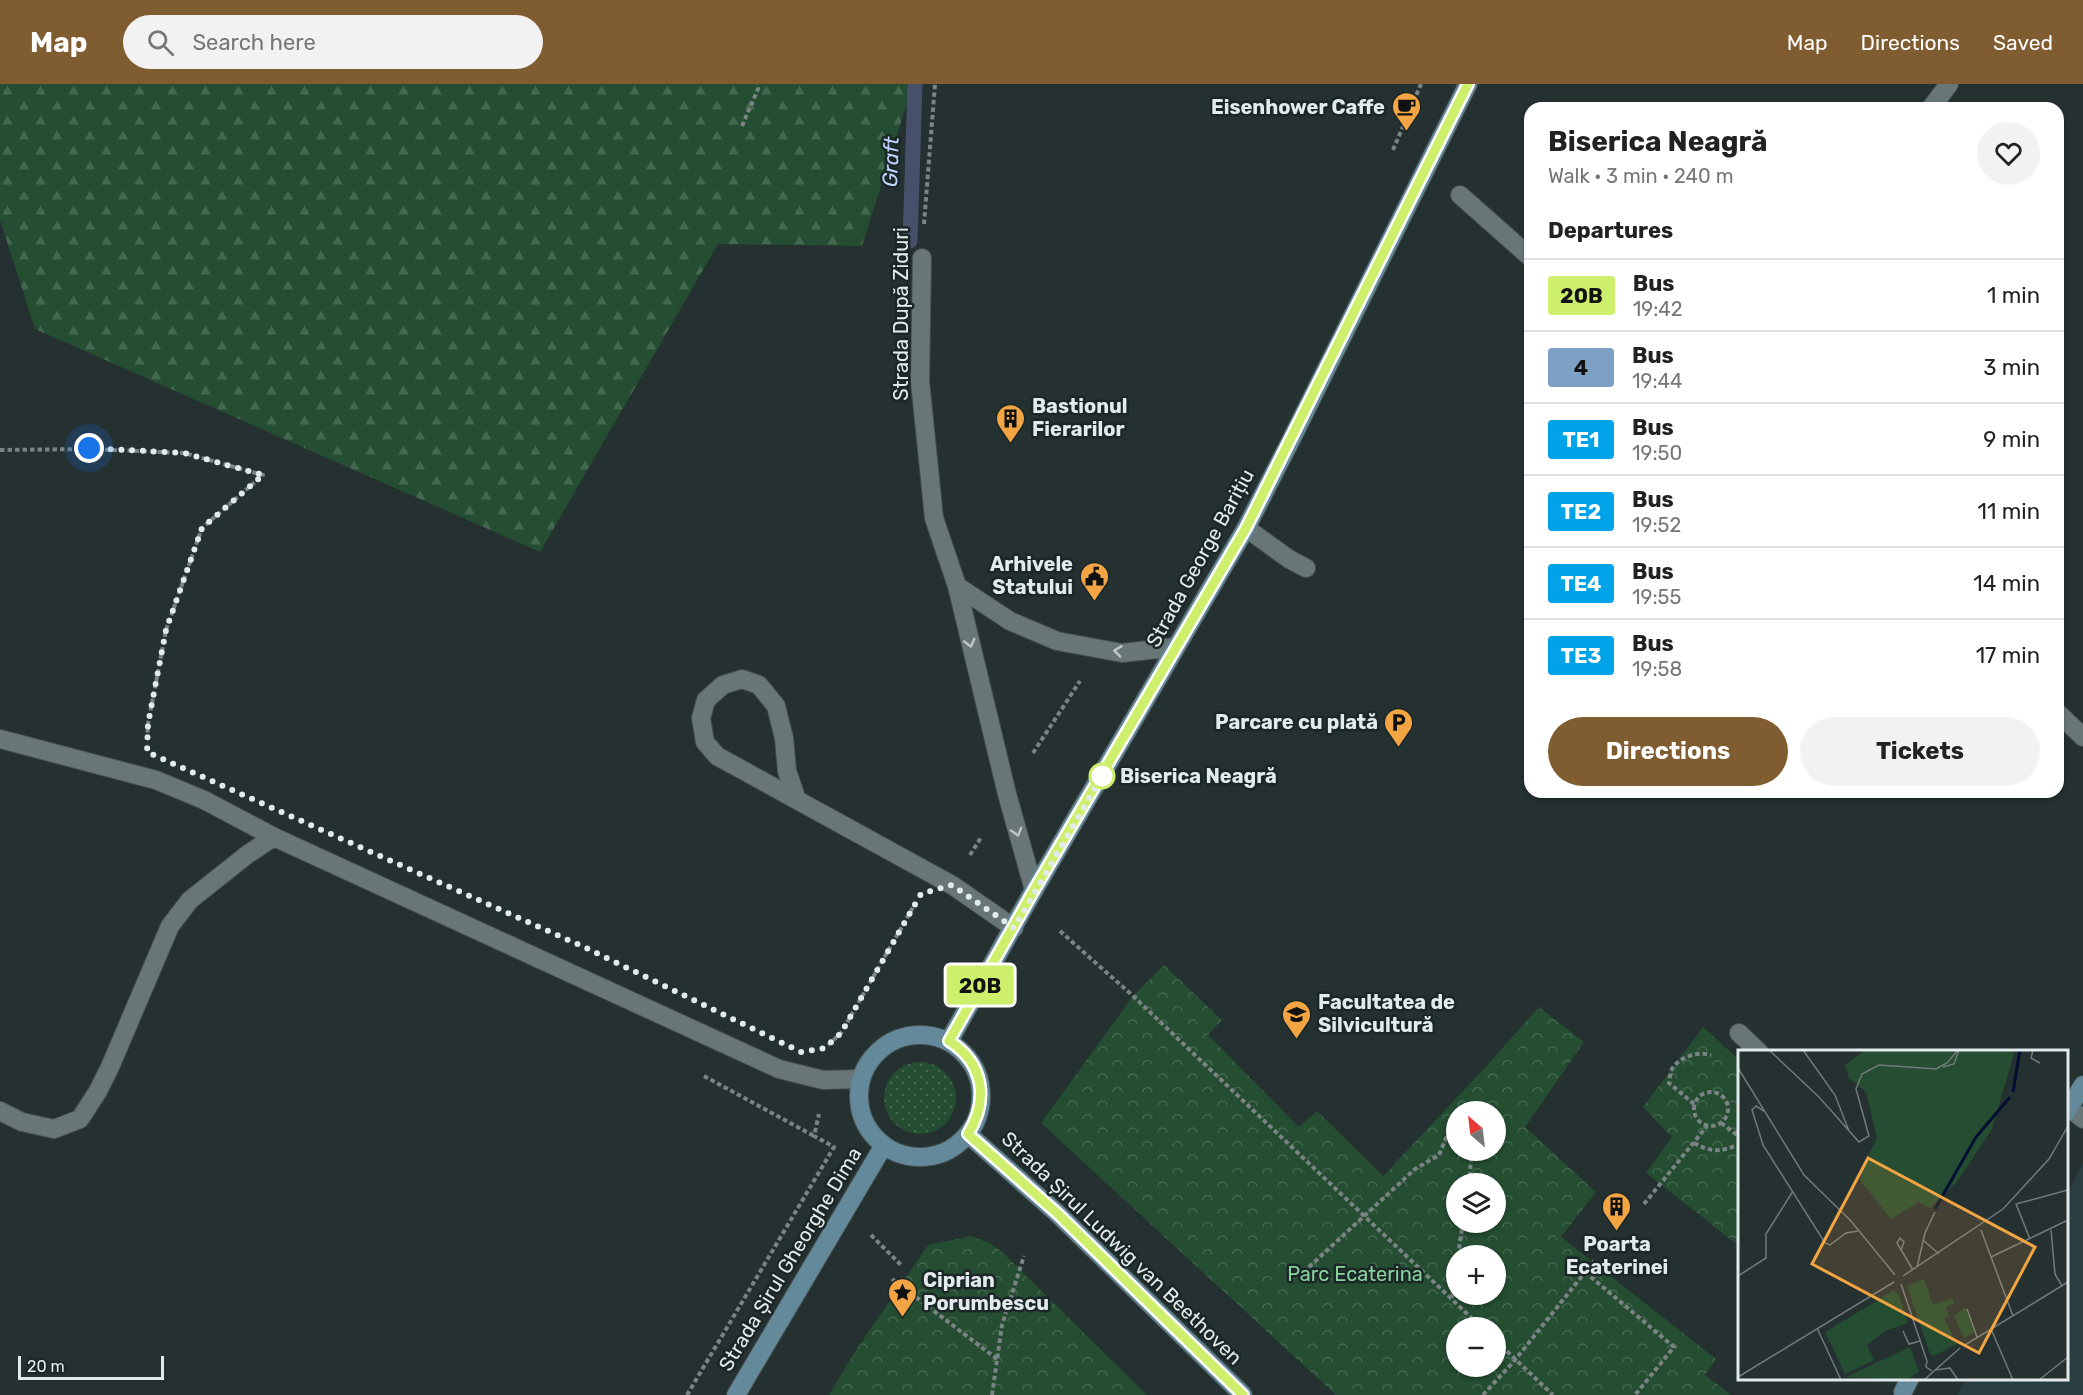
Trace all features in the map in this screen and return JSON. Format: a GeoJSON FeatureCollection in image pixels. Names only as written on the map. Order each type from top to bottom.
{"type":"FeatureCollection","features":[{"type":"Feature","properties":{"kind":"street","name":"Strada George Barițiu"},"geometry":{"type":"LineString","coordinates":[[949,1041],[1034,890],[1246,528],[1468,84]]}},
{"type":"Feature","properties":{"kind":"street"},"geometry":{"type":"LineString","coordinates":[[1936,102],[1949,84]]}},
{"type":"Feature","properties":{"kind":"street"},"geometry":{"type":"LineString","coordinates":[[1460,195],[1524,252]]}},
{"type":"Feature","properties":{"kind":"street","name":"Strada După Ziduri"},"geometry":{"type":"LineString","coordinates":[[922,258],[920,381],[934,518],[957,586],[1007,794],[1034,890]]}},
{"type":"Feature","properties":{"kind":"street"},"geometry":{"type":"LineString","coordinates":[[1246,528],[1306,568]]}},
{"type":"Feature","properties":{"kind":"street"},"geometry":{"type":"LineString","coordinates":[[957,586],[1011,621],[1058,641],[1122,653],[1176,647]]}},
{"type":"Feature","properties":{"kind":"street"},"geometry":{"type":"LineString","coordinates":[[797,800],[787,771],[784,738],[776,706],[759,685],[742,679],[723,685],[706,700],[701,718],[705,742],[717,756],[797,800],[952,885],[1014,928]]}},
{"type":"Feature","properties":{"kind":"street"},"geometry":{"type":"LineString","coordinates":[[2064,719],[2083,737]]}},
{"type":"Feature","properties":{"kind":"street"},"geometry":{"type":"LineString","coordinates":[[0,740],[156,780],[204,800],[274,837],[779,1070],[823,1080],[861,1079]]}},
{"type":"Feature","properties":{"kind":"street"},"geometry":{"type":"LineString","coordinates":[[0,1111],[22,1122],[54,1129],[80,1119],[98,1092],[110,1067],[170,926],[190,900],[248,854],[274,837]]}},
{"type":"Feature","properties":{"kind":"street"},"geometry":{"type":"LineString","coordinates":[[922,1034],[949,1041],[958,1047],[970,1061],[978,1077],[981,1094],[976,1122],[968,1134],[954,1146],[937,1154],[919,1157],[900,1154],[884,1145],[870,1132],[862,1116],[858,1098],[861,1079],[870,1060],[884,1046],[902,1037],[922,1034]]}},
{"type":"Feature","properties":{"kind":"street"},"geometry":{"type":"LineString","coordinates":[[1739,1034],[1757,1050]]}},
{"type":"Feature","properties":{"kind":"street"},"geometry":{"type":"LineString","coordinates":[[2073,1113],[2083,1085]]}},
{"type":"Feature","properties":{"kind":"street","name":"Strada Șirul Ludwig van Beethoven"},"geometry":{"type":"LineString","coordinates":[[968,1134],[1058,1214],[1243,1395]]}},
{"type":"Feature","properties":{"kind":"street","name":"Strada Șirul Gheorghe Dima"},"geometry":{"type":"LineString","coordinates":[[736,1395],[884,1145]]}},
{"type":"Feature","properties":{"kind":"path","name":"Strada După Ziduri"},"geometry":{"type":"LineString","coordinates":[[922,258],[935,84]]}},
{"type":"Feature","properties":{"kind":"path"},"geometry":{"type":"LineString","coordinates":[[1389,160],[1421,84]]}},
{"type":"Feature","properties":{"kind":"path"},"geometry":{"type":"LineString","coordinates":[[742,126],[758,86]]}},
{"type":"Feature","properties":{"kind":"path"},"geometry":{"type":"LineString","coordinates":[[0,450],[89,448],[184,453],[263,475],[202,528],[166,630],[148,724],[147,752],[134,774]]}},
{"type":"Feature","properties":{"kind":"path"},"geometry":{"type":"LineString","coordinates":[[687,1395],[834,1147],[814,1136],[819,1120],[825,1048],[841,1033],[921,894],[952,885],[1007,794],[1102,648]]}},
{"type":"Feature","properties":{"kind":"path"},"geometry":{"type":"LineString","coordinates":[[1060,931],[1133,996],[1446,1293]]}},
{"type":"Feature","properties":{"kind":"path"},"geometry":{"type":"LineString","coordinates":[[1694,1104],[1669,1083],[1671,1071],[1680,1061],[1692,1056],[1705,1053],[1717,1057]]}},
{"type":"Feature","properties":{"kind":"path"},"geometry":{"type":"LineString","coordinates":[[1644,1204],[1707,1126],[1721,1122],[1728,1113],[1726,1101],[1722,1096],[1712,1092],[1706,1092],[1696,1099],[1694,1104],[1695,1116],[1707,1126]]}},
{"type":"Feature","properties":{"kind":"path"},"geometry":{"type":"LineString","coordinates":[[1721,1122],[1738,1135]]}},
{"type":"Feature","properties":{"kind":"path"},"geometry":{"type":"LineString","coordinates":[[1309,1267],[1415,1170],[1438,1155],[1446,1137]]}},
{"type":"Feature","properties":{"kind":"path"},"geometry":{"type":"LineString","coordinates":[[1694,1143],[1706,1150],[1715,1151],[1738,1145]]}},
{"type":"Feature","properties":{"kind":"path"},"geometry":{"type":"LineString","coordinates":[[992,1395],[1002,1325],[1024,1256]]}},
{"type":"Feature","properties":{"kind":"path"},"geometry":{"type":"LineString","coordinates":[[1483,1395],[1515,1360],[1594,1262]]}},
{"type":"Feature","properties":{"kind":"path"},"geometry":{"type":"LineString","coordinates":[[1585,1272],[1674,1347],[1635,1395]]}},
{"type":"Feature","properties":{"kind":"path"},"geometry":{"type":"LineString","coordinates":[[892,1278],[998,1359]]}},
{"type":"Feature","properties":{"kind":"path"},"geometry":{"type":"LineString","coordinates":[[1458,1305],[1471,1317]]}},
{"type":"Feature","properties":{"kind":"path"},"geometry":{"type":"LineString","coordinates":[[1506,1351],[1553,1395]]}},
{"type":"Feature","properties":{"kind":"shaded area"},"geometry":{"type":"Polygon","coordinates":[[[2083,1163],[2083,1395],[1957,1395],[1965,1380],[2068,1380],[2068,1191],[2083,1163]]]}},
{"type":"Feature","properties":{"kind":"green space"},"geometry":{"type":"Polygon","coordinates":[[[0,84],[913,84],[862,246],[718,244],[540,552],[35,329],[0,220],[0,84]]]}},
{"type":"Feature","properties":{"kind":"green space","name":"Parc Ecaterina"},"geometry":{"type":"Polygon","coordinates":[[[1164,965],[1222,1020],[1208,1035],[1299,1127],[1317,1111],[1383,1176],[1446,1109],[1446,1161],[1506,1161],[1506,1101],[1454,1101],[1539,1007],[1584,1042],[1525,1127],[1596,1192],[1561,1237],[1716,1359],[1705,1375],[1731,1395],[1336,1395],[1041,1123],[1133,996],[1164,965]]]}},
{"type":"Feature","properties":{"kind":"green space"},"geometry":{"type":"Polygon","coordinates":[[[1703,1027],[1738,1059],[1738,1245],[1646,1173],[1672,1137],[1643,1107],[1703,1027]]]}},
{"type":"Feature","properties":{"kind":"green space"},"geometry":{"type":"Polygon","coordinates":[[[920,1062],[940,1068],[950,1078],[956,1098],[950,1118],[940,1128],[920,1134],[900,1128],[890,1118],[884,1098],[890,1078],[900,1068],[920,1062]]]}},
{"type":"Feature","properties":{"kind":"green space"},"geometry":{"type":"Polygon","coordinates":[[[971,1236],[990,1243],[1003,1253],[1147,1395],[829,1395],[854,1353],[928,1245],[971,1236]]]}},
{"type":"Feature","properties":{"kind":"waterway","name":"Graft"},"geometry":{"type":"LineString","coordinates":[[910,241],[915,84]]}},
{"type":"Feature","properties":{"kind":"bus line","name":"20B"},"geometry":{"type":"LineString","coordinates":[[1243,1395],[1058,1214],[968,1134],[976,1122],[980,1109],[981,1094],[978,1077],[970,1061],[958,1047],[949,1041],[1034,890],[1246,528],[1468,84]]}},
{"type":"Feature","properties":{"kind":"place","name":"Eisenhower Caffe"},"geometry":{"type":"Point","coordinates":[1406,132]}},
{"type":"Feature","properties":{"kind":"place","name":"Bastionul Fierarilor"},"geometry":{"type":"Point","coordinates":[1011,444]}},
{"type":"Feature","properties":{"kind":"place","name":"Arhivele Statului"},"geometry":{"type":"Point","coordinates":[1094,602]}},
{"type":"Feature","properties":{"kind":"place","name":"Parcare cu plată"},"geometry":{"type":"Point","coordinates":[1399,748]}},
{"type":"Feature","properties":{"kind":"place","name":"Biserica Neagră"},"geometry":{"type":"Point","coordinates":[1102,776]}},
{"type":"Feature","properties":{"kind":"place","name":"Facultatea de Silvicultură"},"geometry":{"type":"Point","coordinates":[1297,1040]}},
{"type":"Feature","properties":{"kind":"place","name":"Poarta Ecaterinei"},"geometry":{"type":"Point","coordinates":[1617,1232]}},
{"type":"Feature","properties":{"kind":"place","name":"Ciprian Porumbescu"},"geometry":{"type":"Point","coordinates":[902,1318]}},
{"type":"Feature","properties":{"kind":"route"},"geometry":{"type":"LineString","coordinates":[[89,448],[184,453],[263,475],[202,528],[166,630],[148,724],[147,752],[584,947],[801,1052],[825,1048],[841,1033],[921,894],[952,885],[1014,928],[1106,769],[1102,776]]}}]}
